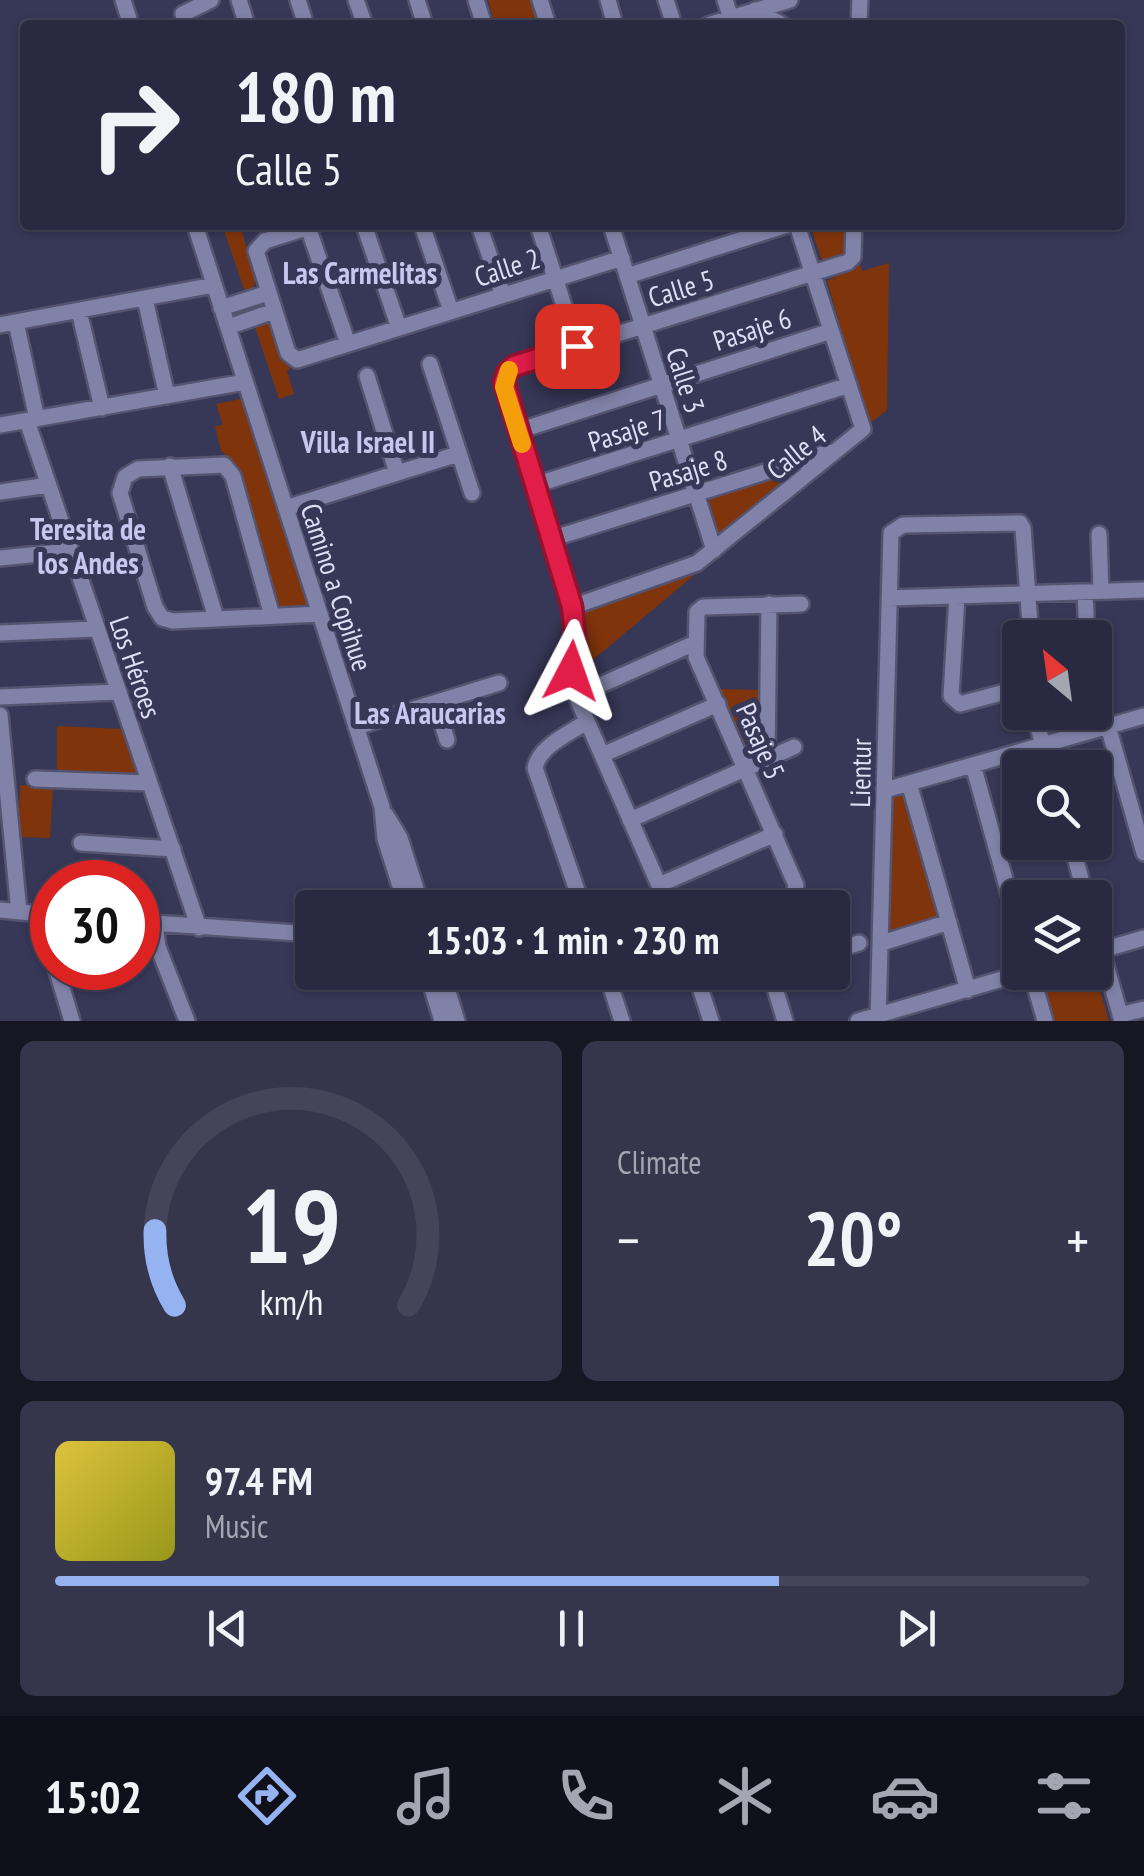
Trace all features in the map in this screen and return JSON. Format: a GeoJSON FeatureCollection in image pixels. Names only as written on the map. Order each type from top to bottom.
{"type":"FeatureCollection","features":[{"type":"Feature","properties":{"kind":"street"},"geometry":{"type":"LineString","coordinates":[[185,19],[211,0]]}},
{"type":"Feature","properties":{"kind":"street"},"geometry":{"type":"LineString","coordinates":[[734,20],[790,0]]}},
{"type":"Feature","properties":{"kind":"street"},"geometry":{"type":"LineString","coordinates":[[755,10],[774,20]]}},
{"type":"Feature","properties":{"kind":"street","name":"Camino a Copihue"},"geometry":{"type":"LineString","coordinates":[[197,230],[382,808]]}},
{"type":"Feature","properties":{"kind":"street"},"geometry":{"type":"LineString","coordinates":[[228,328],[274,311],[256,256],[257,247],[299,230]]}},
{"type":"Feature","properties":{"kind":"street"},"geometry":{"type":"LineString","coordinates":[[313,230],[348,344]]}},
{"type":"Feature","properties":{"kind":"street"},"geometry":{"type":"LineString","coordinates":[[366,230],[399,328]]}},
{"type":"Feature","properties":{"kind":"street"},"geometry":{"type":"LineString","coordinates":[[424,230],[451,312]]}},
{"type":"Feature","properties":{"kind":"street"},"geometry":{"type":"LineString","coordinates":[[481,230],[503,295]]}},
{"type":"Feature","properties":{"kind":"street"},"geometry":{"type":"LineString","coordinates":[[540,230],[577,346]]}},
{"type":"Feature","properties":{"kind":"street","name":"Calle 3"},"geometry":{"type":"LineString","coordinates":[[613,230],[714,550]]}},
{"type":"Feature","properties":{"kind":"street"},"geometry":{"type":"LineString","coordinates":[[627,276],[771,230]]}},
{"type":"Feature","properties":{"kind":"street","name":"Calle 4"},"geometry":{"type":"LineString","coordinates":[[572,607],[686,569],[862,428],[799,230]]}},
{"type":"Feature","properties":{"kind":"street","name":"Calle 5"},"geometry":{"type":"LineString","coordinates":[[660,890],[576,696],[571,671],[575,636],[572,607],[504,387],[507,373],[518,364],[848,262],[853,257],[854,230]]}},
{"type":"Feature","properties":{"kind":"street","name":"Calle 2"},"geometry":{"type":"LineString","coordinates":[[274,311],[293,360],[301,361],[622,258]]}},
{"type":"Feature","properties":{"kind":"street"},"geometry":{"type":"LineString","coordinates":[[32,420],[8,324],[214,285]]}},
{"type":"Feature","properties":{"kind":"street"},"geometry":{"type":"LineString","coordinates":[[222,308],[268,293]]}},
{"type":"Feature","properties":{"kind":"street"},"geometry":{"type":"LineString","coordinates":[[145,299],[167,396]]}},
{"type":"Feature","properties":{"kind":"street"},"geometry":{"type":"LineString","coordinates":[[78,311],[102,408]]}},
{"type":"Feature","properties":{"kind":"street","name":"Pasaje 6"},"geometry":{"type":"LineString","coordinates":[[518,430],[831,330]]}},
{"type":"Feature","properties":{"kind":"street"},"geometry":{"type":"LineString","coordinates":[[430,364],[472,492]]}},
{"type":"Feature","properties":{"kind":"street"},"geometry":{"type":"LineString","coordinates":[[367,376],[397,473]]}},
{"type":"Feature","properties":{"kind":"street"},"geometry":{"type":"LineString","coordinates":[[0,425],[245,382]]}},
{"type":"Feature","properties":{"kind":"street","name":"Pasaje 7"},"geometry":{"type":"LineString","coordinates":[[534,485],[849,385]]}},
{"type":"Feature","properties":{"kind":"street","name":"Los Héroes"},"geometry":{"type":"LineString","coordinates":[[32,420],[48,486],[199,928]]}},
{"type":"Feature","properties":{"kind":"street","name":"Pasaje 8"},"geometry":{"type":"LineString","coordinates":[[551,539],[840,449]]}},
{"type":"Feature","properties":{"kind":"street"},"geometry":{"type":"LineString","coordinates":[[286,508],[458,454]]}},
{"type":"Feature","properties":{"kind":"street"},"geometry":{"type":"LineString","coordinates":[[170,466],[216,618]]}},
{"type":"Feature","properties":{"kind":"street"},"geometry":{"type":"LineString","coordinates":[[272,616],[233,476],[224,466],[138,469],[125,477],[120,493],[155,607],[162,618],[173,621],[320,614]]}},
{"type":"Feature","properties":{"kind":"street"},"geometry":{"type":"LineString","coordinates":[[0,492],[48,486]]}},
{"type":"Feature","properties":{"kind":"street","name":"Lientur"},"geometry":{"type":"LineString","coordinates":[[879,1018],[891,533],[896,528],[1014,522],[1023,528],[1028,594]]}},
{"type":"Feature","properties":{"kind":"street"},"geometry":{"type":"LineString","coordinates":[[1089,620],[1098,534]]}},
{"type":"Feature","properties":{"kind":"street"},"geometry":{"type":"LineString","coordinates":[[0,558],[70,551]]}},
{"type":"Feature","properties":{"kind":"street"},"geometry":{"type":"LineString","coordinates":[[888,598],[1144,590]]}},
{"type":"Feature","properties":{"kind":"street"},"geometry":{"type":"LineString","coordinates":[[1028,594],[1030,620]]}},
{"type":"Feature","properties":{"kind":"street"},"geometry":{"type":"LineString","coordinates":[[957,596],[950,696],[960,704],[1002,693]]}},
{"type":"Feature","properties":{"kind":"street"},"geometry":{"type":"LineString","coordinates":[[767,758],[769,604],[801,604]]}},
{"type":"Feature","properties":{"kind":"street","name":"Pasaje 5"},"geometry":{"type":"LineString","coordinates":[[769,604],[699,608],[696,656],[796,890]]}},
{"type":"Feature","properties":{"kind":"street"},"geometry":{"type":"LineString","coordinates":[[0,633],[96,629]]}},
{"type":"Feature","properties":{"kind":"street"},"geometry":{"type":"LineString","coordinates":[[576,696],[696,642]]}},
{"type":"Feature","properties":{"kind":"street"},"geometry":{"type":"LineString","coordinates":[[356,727],[499,683]]}},
{"type":"Feature","properties":{"kind":"street"},"geometry":{"type":"LineString","coordinates":[[0,697],[117,692]]}},
{"type":"Feature","properties":{"kind":"street"},"geometry":{"type":"LineString","coordinates":[[436,702],[447,740]]}},
{"type":"Feature","properties":{"kind":"street"},"geometry":{"type":"LineString","coordinates":[[602,756],[718,704]]}},
{"type":"Feature","properties":{"kind":"street"},"geometry":{"type":"LineString","coordinates":[[0,715],[19,912]]}},
{"type":"Feature","properties":{"kind":"street"},"geometry":{"type":"LineString","coordinates":[[1112,725],[1144,716]]}},
{"type":"Feature","properties":{"kind":"street"},"geometry":{"type":"LineString","coordinates":[[578,890],[535,768],[544,750],[586,722]]}},
{"type":"Feature","properties":{"kind":"street"},"geometry":{"type":"LineString","coordinates":[[1038,730],[1044,750]]}},
{"type":"Feature","properties":{"kind":"street"},"geometry":{"type":"LineString","coordinates":[[885,790],[1094,730]]}},
{"type":"Feature","properties":{"kind":"street"},"geometry":{"type":"LineString","coordinates":[[1109,730],[1144,852]]}},
{"type":"Feature","properties":{"kind":"street"},"geometry":{"type":"LineString","coordinates":[[630,820],[794,747]]}},
{"type":"Feature","properties":{"kind":"street"},"geometry":{"type":"LineString","coordinates":[[973,765],[1005,880]]}},
{"type":"Feature","properties":{"kind":"street"},"geometry":{"type":"LineString","coordinates":[[35,779],[150,783]]}},
{"type":"Feature","properties":{"kind":"street"},"geometry":{"type":"LineString","coordinates":[[909,784],[968,990]]}},
{"type":"Feature","properties":{"kind":"street"},"geometry":{"type":"LineString","coordinates":[[382,808],[385,839],[401,890]]}},
{"type":"Feature","properties":{"kind":"street"},"geometry":{"type":"LineString","coordinates":[[382,808],[400,838],[416,890]]}},
{"type":"Feature","properties":{"kind":"street"},"geometry":{"type":"LineString","coordinates":[[658,885],[775,834]]}},
{"type":"Feature","properties":{"kind":"street"},"geometry":{"type":"LineString","coordinates":[[82,843],[172,849]]}},
{"type":"Feature","properties":{"kind":"street"},"geometry":{"type":"LineString","coordinates":[[0,910],[30,913]]}},
{"type":"Feature","properties":{"kind":"street"},"geometry":{"type":"LineString","coordinates":[[882,943],[949,922]]}},
{"type":"Feature","properties":{"kind":"street"},"geometry":{"type":"LineString","coordinates":[[160,924],[295,933]]}},
{"type":"Feature","properties":{"kind":"street"},"geometry":{"type":"LineString","coordinates":[[1112,947],[1144,938]]}},
{"type":"Feature","properties":{"kind":"street"},"geometry":{"type":"LineString","coordinates":[[850,945],[859,943]]}},
{"type":"Feature","properties":{"kind":"street"},"geometry":{"type":"LineString","coordinates":[[160,952],[188,1021]]}},
{"type":"Feature","properties":{"kind":"street"},"geometry":{"type":"LineString","coordinates":[[858,1021],[1002,980]]}},
{"type":"Feature","properties":{"kind":"street"},"geometry":{"type":"LineString","coordinates":[[63,990],[72,1021]]}},
{"type":"Feature","properties":{"kind":"street"},"geometry":{"type":"LineString","coordinates":[[432,990],[442,1021]]}},
{"type":"Feature","properties":{"kind":"street"},"geometry":{"type":"LineString","coordinates":[[448,990],[458,1021]]}},
{"type":"Feature","properties":{"kind":"street"},"geometry":{"type":"LineString","coordinates":[[612,990],[622,1021]]}},
{"type":"Feature","properties":{"kind":"street"},"geometry":{"type":"LineString","coordinates":[[701,990],[711,1021]]}},
{"type":"Feature","properties":{"kind":"street"},"geometry":{"type":"LineString","coordinates":[[776,990],[785,1021]]}},
{"type":"Feature","properties":{"kind":"street"},"geometry":{"type":"LineString","coordinates":[[1034,990],[1045,1021]]}},
{"type":"Feature","properties":{"kind":"street"},"geometry":{"type":"LineString","coordinates":[[1111,990],[1121,1018],[1144,1009]]}},
{"type":"Feature","properties":{"kind":"shaded area"},"geometry":{"type":"Polygon","coordinates":[[[488,0],[533,0],[539,20],[494,20],[488,0]]]}},
{"type":"Feature","properties":{"kind":"shaded area"},"geometry":{"type":"Polygon","coordinates":[[[224,230],[241,230],[256,280],[252,290],[245,292],[224,230]]]}},
{"type":"Feature","properties":{"kind":"shaded area"},"geometry":{"type":"Polygon","coordinates":[[[812,230],[848,230],[843,255],[823,264],[812,230]]]}},
{"type":"Feature","properties":{"kind":"shaded area"},"geometry":{"type":"Polygon","coordinates":[[[889,263],[887,410],[869,424],[827,281],[860,264],[862,271],[889,263]]]}},
{"type":"Feature","properties":{"kind":"shaded area"},"geometry":{"type":"Polygon","coordinates":[[[269,319],[274,322],[290,369],[287,371],[294,394],[279,399],[254,324],[269,319]]]}},
{"type":"Feature","properties":{"kind":"shaded area"},"geometry":{"type":"Polygon","coordinates":[[[241,399],[309,607],[281,610],[235,463],[221,451],[215,426],[223,425],[216,404],[241,399]]]}},
{"type":"Feature","properties":{"kind":"shaded area"},"geometry":{"type":"Polygon","coordinates":[[[804,467],[719,534],[708,497],[804,467]]]}},
{"type":"Feature","properties":{"kind":"shaded area"},"geometry":{"type":"Polygon","coordinates":[[[699,571],[576,674],[579,612],[699,571]]]}},
{"type":"Feature","properties":{"kind":"shaded area"},"geometry":{"type":"Polygon","coordinates":[[[718,689],[762,690],[761,753],[748,757],[718,689]]]}},
{"type":"Feature","properties":{"kind":"shaded area"},"geometry":{"type":"Polygon","coordinates":[[[57,726],[122,729],[139,776],[57,774],[57,726]]]}},
{"type":"Feature","properties":{"kind":"shaded area"},"geometry":{"type":"Polygon","coordinates":[[[20,785],[53,787],[50,838],[18,837],[20,785]]]}},
{"type":"Feature","properties":{"kind":"shaded area"},"geometry":{"type":"Polygon","coordinates":[[[907,787],[946,921],[885,940],[888,793],[907,787]]]}},
{"type":"Feature","properties":{"kind":"shaded area"},"geometry":{"type":"Polygon","coordinates":[[[1044,990],[1100,990],[1109,1021],[1053,1021],[1044,990]]]}},
{"type":"Feature","properties":{"kind":"slow traffic"},"geometry":{"type":"LineString","coordinates":[[509,370],[504,387],[522,444]]}},
{"type":"Feature","properties":{"kind":"district","name":"Las Carmelitas"},"geometry":{"type":"Point","coordinates":[360,272]}},
{"type":"Feature","properties":{"kind":"district","name":"Villa Israel II"},"geometry":{"type":"Point","coordinates":[368,441]}},
{"type":"Feature","properties":{"kind":"district","name":"Teresita de los Andes"},"geometry":{"type":"Point","coordinates":[88,545]}},
{"type":"Feature","properties":{"kind":"district","name":"Las Araucarias"},"geometry":{"type":"Point","coordinates":[430,712]}},
{"type":"Feature","properties":{"kind":"route"},"geometry":{"type":"LineString","coordinates":[[571,671],[575,636],[572,607],[504,382],[514,366],[577,346]]}}]}
